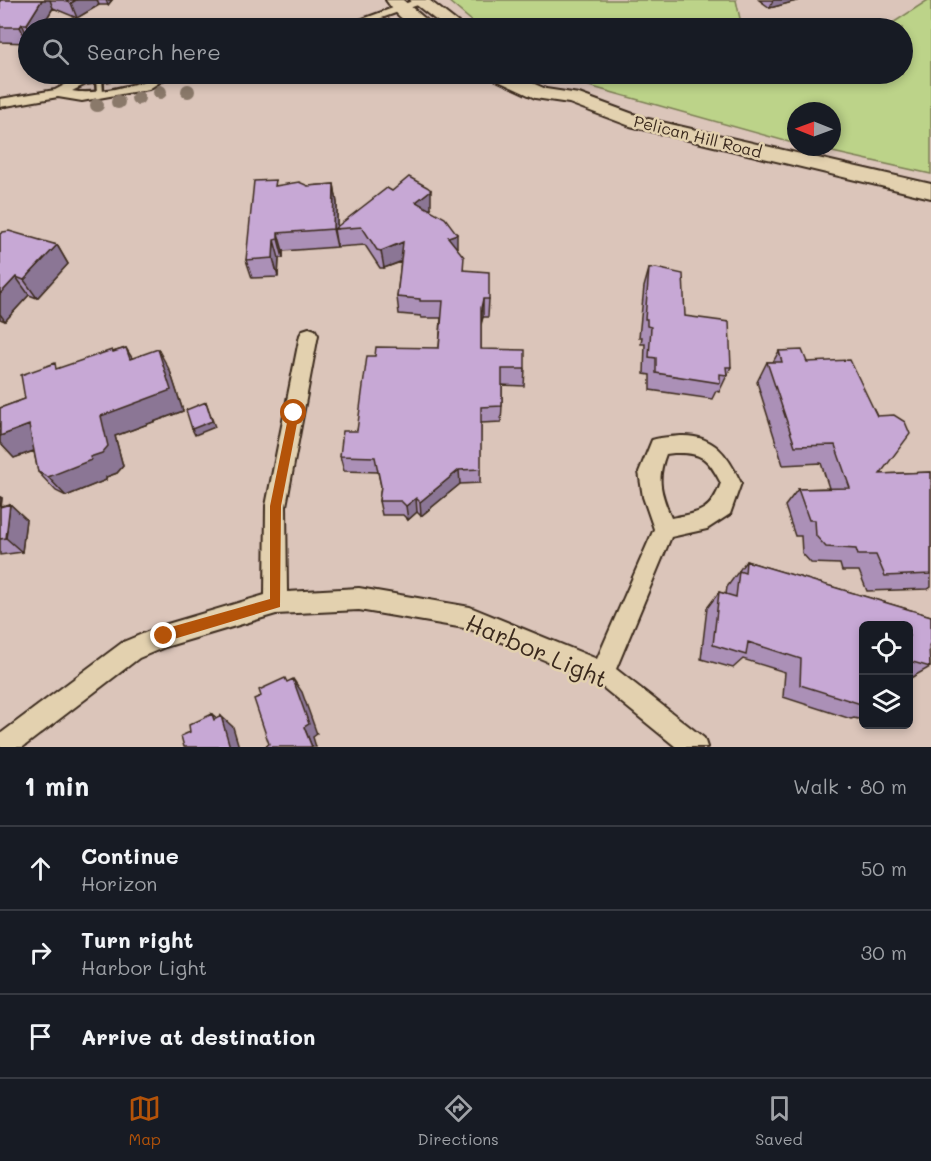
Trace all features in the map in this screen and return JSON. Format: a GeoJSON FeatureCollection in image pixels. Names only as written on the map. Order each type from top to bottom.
{"type":"FeatureCollection","features":[{"type":"Feature","properties":{"kind":"street"},"geometry":{"type":"LineString","coordinates":[[367,18],[398,5],[419,1],[442,18]]}},
{"type":"Feature","properties":{"kind":"street"},"geometry":{"type":"LineString","coordinates":[[398,5],[414,18]]}},
{"type":"Feature","properties":{"kind":"street"},"geometry":{"type":"LineString","coordinates":[[0,103],[58,93],[77,84]]}},
{"type":"Feature","properties":{"kind":"street"},"geometry":{"type":"LineString","coordinates":[[58,93],[82,97],[151,84]]}},
{"type":"Feature","properties":{"kind":"street","name":"Pelican Hill Road"},"geometry":{"type":"LineString","coordinates":[[520,84],[542,94],[572,98],[637,122],[690,136],[931,191]]}},
{"type":"Feature","properties":{"kind":"street","name":"Pelican Hill Road"},"geometry":{"type":"LineString","coordinates":[[559,84],[572,98]]}},
{"type":"Feature","properties":{"kind":"street"},"geometry":{"type":"LineString","coordinates":[[276,603],[276,506],[309,335]]}},
{"type":"Feature","properties":{"kind":"street"},"geometry":{"type":"LineString","coordinates":[[603,673],[664,528],[653,497],[649,472],[659,446],[685,444],[706,447],[719,458],[732,483],[723,507],[700,522],[664,528]]}},
{"type":"Feature","properties":{"kind":"street","name":"Harbor Light"},"geometry":{"type":"LineString","coordinates":[[3,747],[131,650],[164,636],[276,603],[359,599],[470,618],[603,673],[695,747]]}},
{"type":"Feature","properties":{"kind":"lane"},"geometry":{"type":"LineString","coordinates":[[99,84],[100,94]]}},
{"type":"Feature","properties":{"kind":"green space"},"geometry":{"type":"Polygon","coordinates":[[[447,0],[736,0],[740,18],[468,18],[447,0]]]}},
{"type":"Feature","properties":{"kind":"green space"},"geometry":{"type":"Polygon","coordinates":[[[931,0],[931,174],[841,154],[841,102],[787,102],[787,141],[585,84],[913,84],[913,18],[900,18],[931,0]]]}},
{"type":"Feature","properties":{"kind":"building"},"geometry":{"type":"Polygon","coordinates":[[[0,0],[42,0],[31,18],[18,18],[18,27],[0,27],[0,0]]]}},
{"type":"Feature","properties":{"kind":"building"},"geometry":{"type":"Polygon","coordinates":[[[409,177],[431,190],[416,202],[445,218],[457,234],[448,237],[464,257],[463,270],[489,272],[489,299],[483,299],[481,308],[481,349],[525,350],[525,369],[502,369],[502,406],[481,407],[481,469],[459,470],[420,502],[416,498],[406,506],[401,501],[379,501],[381,486],[375,457],[340,456],[343,431],[357,431],[367,356],[375,356],[376,347],[439,348],[443,301],[420,301],[420,299],[397,297],[403,242],[381,251],[377,250],[362,227],[334,229],[387,188],[392,191],[409,177]]]}},
{"type":"Feature","properties":{"kind":"building"},"geometry":{"type":"Polygon","coordinates":[[[276,180],[275,186],[299,182],[308,186],[334,184],[333,229],[278,233],[278,239],[274,240],[273,258],[246,260],[254,181],[276,180]]]}},
{"type":"Feature","properties":{"kind":"building"},"geometry":{"type":"Polygon","coordinates":[[[9,231],[57,245],[24,280],[16,277],[0,294],[0,234],[9,231]]]}},
{"type":"Feature","properties":{"kind":"building"},"geometry":{"type":"Polygon","coordinates":[[[656,268],[683,274],[685,316],[729,322],[731,367],[726,367],[727,375],[720,374],[720,383],[656,373],[656,358],[649,357],[651,327],[647,326],[647,319],[645,319],[649,269],[656,268]]]}},
{"type":"Feature","properties":{"kind":"building"},"geometry":{"type":"Polygon","coordinates":[[[126,348],[130,359],[158,349],[171,390],[101,416],[108,446],[102,453],[90,457],[91,460],[48,477],[38,472],[29,425],[0,436],[0,408],[25,399],[21,375],[55,363],[56,369],[112,350],[113,352],[126,348]]]}},
{"type":"Feature","properties":{"kind":"building"},"geometry":{"type":"Polygon","coordinates":[[[802,350],[807,362],[850,360],[877,416],[894,415],[905,422],[910,434],[880,474],[931,472],[931,574],[885,576],[876,555],[858,555],[856,549],[826,547],[816,536],[815,520],[809,520],[798,489],[850,488],[835,445],[795,446],[767,362],[782,362],[779,351],[802,350]]]}},
{"type":"Feature","properties":{"kind":"building"},"geometry":{"type":"Polygon","coordinates":[[[206,402],[212,421],[192,429],[186,410],[206,402]]]}},
{"type":"Feature","properties":{"kind":"building"},"geometry":{"type":"Polygon","coordinates":[[[10,504],[6,538],[0,539],[0,507],[10,504]]]}},
{"type":"Feature","properties":{"kind":"building"},"geometry":{"type":"Polygon","coordinates":[[[746,561],[931,616],[930,667],[913,662],[913,621],[859,621],[859,703],[800,685],[801,659],[748,642],[746,655],[713,645],[719,592],[736,597],[739,571],[745,573],[746,561]]]}},
{"type":"Feature","properties":{"kind":"building"},"geometry":{"type":"Polygon","coordinates":[[[285,678],[287,682],[293,679],[309,724],[304,727],[312,747],[264,747],[269,744],[254,699],[261,696],[259,690],[285,678]]]}},
{"type":"Feature","properties":{"kind":"building"},"geometry":{"type":"Polygon","coordinates":[[[212,714],[214,720],[221,716],[230,747],[184,747],[181,736],[190,732],[189,725],[212,714]]]}},
{"type":"Feature","properties":{"kind":"route"},"geometry":{"type":"LineString","coordinates":[[164,636],[276,603],[276,506],[294,413]]}}]}
